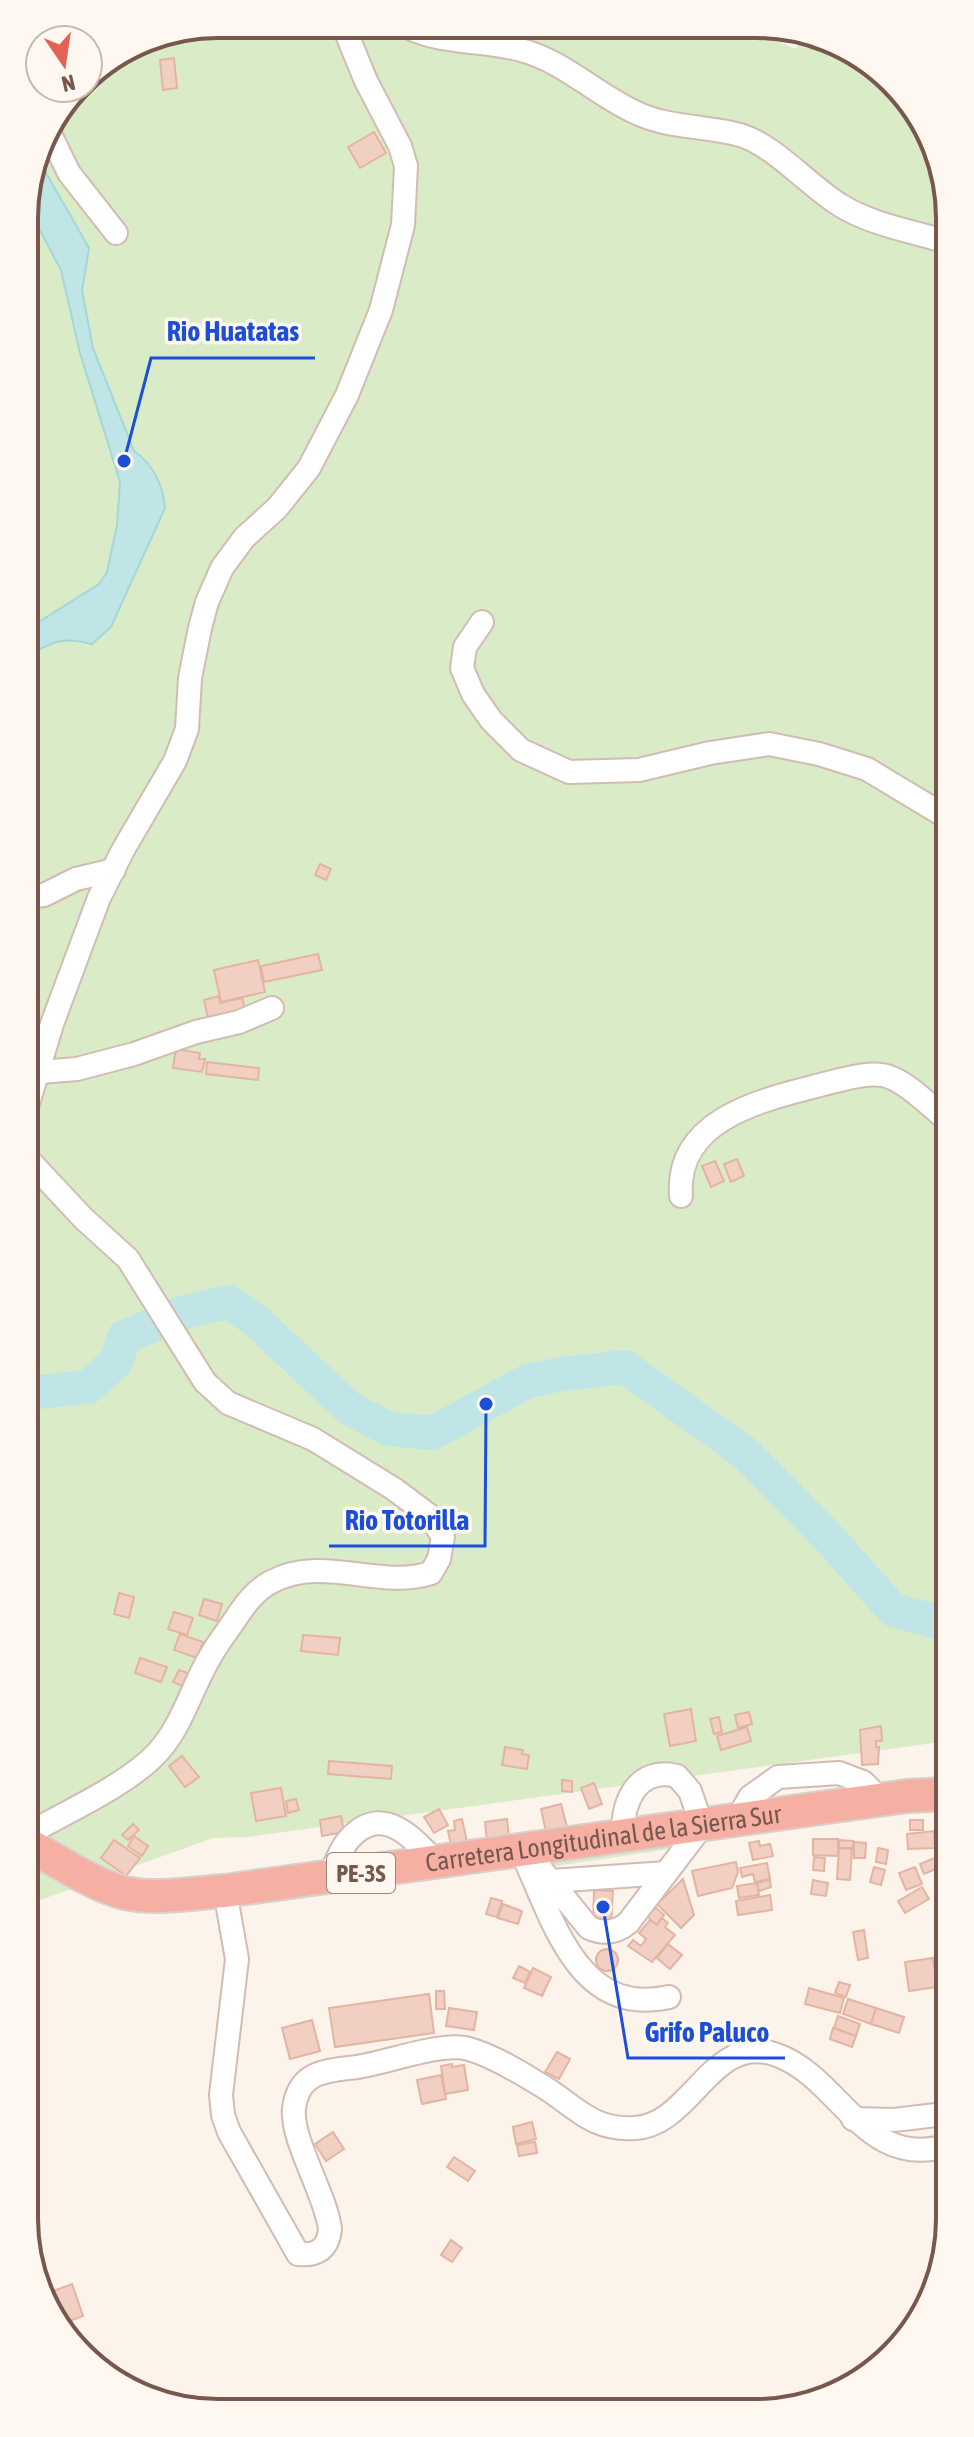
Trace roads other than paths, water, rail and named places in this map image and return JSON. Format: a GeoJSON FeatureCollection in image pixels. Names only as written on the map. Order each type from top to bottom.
{"type":"FeatureCollection","features":[{"type":"Feature","properties":{"kind":"highway","name":"Carretera Longitudinal de la Sierra Sur"},"geometry":{"type":"LineString","coordinates":[[38,1850],[69,1868],[124,1892],[154,1895],[225,1891],[881,1800],[936,1799]]}},
{"type":"Feature","properties":{"kind":"street"},"geometry":{"type":"LineString","coordinates":[[38,1077],[52,1024],[99,898],[175,761],[187,729],[190,678],[200,628],[222,568],[244,538],[277,508],[309,468],[347,395],[381,310],[403,225],[406,166],[400,146],[366,81],[348,38]]}},
{"type":"Feature","properties":{"kind":"street"},"geometry":{"type":"LineString","coordinates":[[436,38],[520,50],[553,61],[640,115],[742,136],[769,150],[800,177],[843,207],[891,226],[936,239]]}},
{"type":"Feature","properties":{"kind":"street"},"geometry":{"type":"LineString","coordinates":[[55,143],[69,173],[116,233]]}},
{"type":"Feature","properties":{"kind":"street"},"geometry":{"type":"LineString","coordinates":[[482,622],[465,647],[462,668],[473,694],[491,720],[521,750],[569,772],[639,770],[710,753],[769,744],[819,754],[867,769],[936,811]]}},
{"type":"Feature","properties":{"kind":"street"},"geometry":{"type":"LineString","coordinates":[[38,896],[76,879],[114,870]]}},
{"type":"Feature","properties":{"kind":"street"},"geometry":{"type":"LineString","coordinates":[[40,1072],[77,1069],[134,1054],[196,1032],[239,1022],[272,1008]]}},
{"type":"Feature","properties":{"kind":"street"},"geometry":{"type":"LineString","coordinates":[[681,1196],[680,1179],[684,1160],[697,1142],[727,1116],[764,1100],[866,1076],[891,1077],[936,1111]]}},
{"type":"Feature","properties":{"kind":"street"},"geometry":{"type":"LineString","coordinates":[[38,1170],[83,1218],[128,1259],[205,1382],[228,1403],[313,1439],[415,1503],[436,1523],[443,1537],[439,1559],[431,1573],[415,1578],[390,1579],[319,1569],[287,1574],[267,1584],[248,1601],[210,1657],[170,1737],[158,1753],[133,1775],[38,1828]]}},
{"type":"Feature","properties":{"kind":"street"},"geometry":{"type":"LineString","coordinates":[[520,1850],[535,1862],[589,1928],[597,1932],[612,1932],[628,1923],[702,1826],[690,1791],[677,1776],[656,1774],[648,1777],[631,1794],[622,1813],[623,1836]]}},
{"type":"Feature","properties":{"kind":"street"},"geometry":{"type":"LineString","coordinates":[[329,1877],[349,1839],[363,1827],[379,1824],[408,1832],[436,1863]]}},
{"type":"Feature","properties":{"kind":"street"},"geometry":{"type":"LineString","coordinates":[[520,1850],[556,1928],[585,1974],[596,1985],[624,1998],[654,2000],[669,1997]]}},
{"type":"Feature","properties":{"kind":"street"},"geometry":{"type":"LineString","coordinates":[[551,1881],[666,1873]]}},
{"type":"Feature","properties":{"kind":"street"},"geometry":{"type":"LineString","coordinates":[[225,1891],[237,1959],[221,2095],[223,2115],[229,2132],[298,2254],[310,2255],[321,2251],[327,2244],[330,2229],[294,2120],[296,2094],[304,2082],[336,2069],[380,2063],[447,2047],[467,2048],[541,2084],[598,2124],[633,2128],[652,2125],[681,2105],[709,2074],[732,2057],[760,2050],[779,2055],[802,2070],[853,2119],[880,2139],[904,2148],[936,2149]]}},
{"type":"Feature","properties":{"kind":"street"},"geometry":{"type":"LineString","coordinates":[[853,2119],[894,2120],[936,2115]]}},
{"type":"Feature","properties":{"kind":"water"},"geometry":{"type":"Polygon","coordinates":[[[44,170],[89,248],[82,291],[93,348],[134,451],[152,469],[162,491],[165,508],[111,627],[92,644],[58,642],[38,650],[38,622],[99,584],[107,572],[117,525],[120,482],[80,353],[61,270],[38,227],[44,170]]]}},
{"type":"Feature","properties":{"kind":"waterway"},"geometry":{"type":"LineString","coordinates":[[38,1392],[88,1387],[116,1362],[124,1337],[185,1312],[228,1302],[254,1319],[350,1409],[389,1429],[432,1433],[528,1381],[625,1367],[745,1453],[828,1537],[893,1610],[936,1621]]}},
{"type":"Feature","properties":{"kind":"place","name":"Rio Huatatas"},"geometry":{"type":"Point","coordinates":[124,461]}},
{"type":"Feature","properties":{"kind":"place","name":"Rio Totorilla"},"geometry":{"type":"Point","coordinates":[486,1404]}},
{"type":"Feature","properties":{"kind":"place","name":"Grifo Paluco"},"geometry":{"type":"Point","coordinates":[603,1907]}}]}
